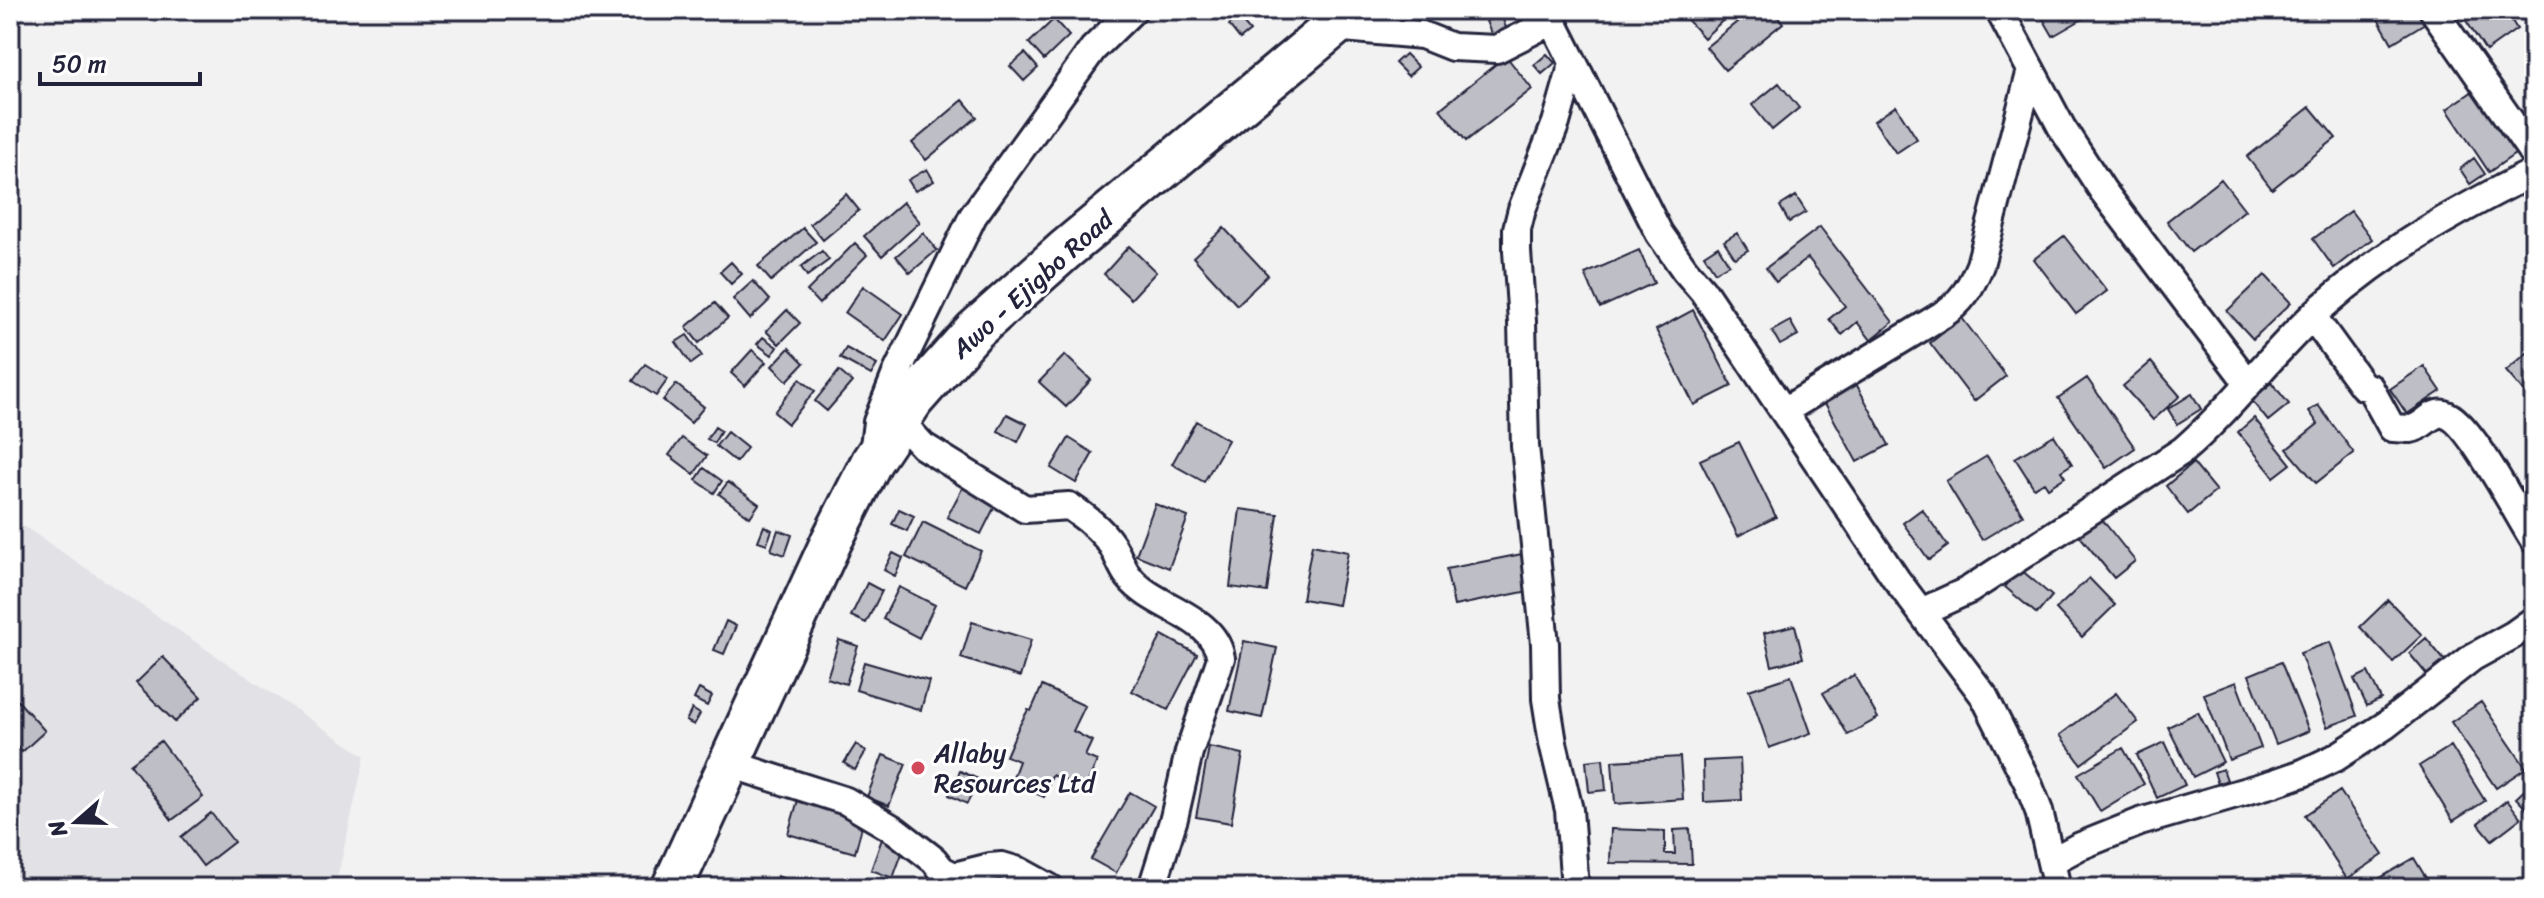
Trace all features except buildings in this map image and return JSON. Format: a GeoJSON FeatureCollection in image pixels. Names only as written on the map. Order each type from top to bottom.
{"type":"FeatureCollection","features":[{"type":"Feature","properties":{"kind":"main road","name":"Awo - Ejigbo Road"},"geometry":{"type":"LineString","coordinates":[[672,888],[832,540],[872,461],[913,400],[974,331],[1065,250],[1344,19]]}},
{"type":"Feature","properties":{"kind":"street"},"geometry":{"type":"LineString","coordinates":[[872,461],[877,422],[896,374],[973,216],[1093,49],[1133,10]]}},
{"type":"Feature","properties":{"kind":"street"},"geometry":{"type":"LineString","coordinates":[[1999,10],[2062,128],[2103,191],[2248,383]]}},
{"type":"Feature","properties":{"kind":"street"},"geometry":{"type":"LineString","coordinates":[[2433,10],[2534,155]]}},
{"type":"Feature","properties":{"kind":"street"},"geometry":{"type":"LineString","coordinates":[[1344,19],[1422,35],[1452,47],[1497,49],[1550,16],[1659,233],[1703,291],[1921,612],[1984,696],[2012,747],[2039,811],[2057,888]]}},
{"type":"Feature","properties":{"kind":"street"},"geometry":{"type":"LineString","coordinates":[[1573,63],[1556,123],[1522,209],[1517,229],[1517,251],[1525,446],[1545,644],[1546,699],[1569,810],[1575,888]]}},
{"type":"Feature","properties":{"kind":"street"},"geometry":{"type":"LineString","coordinates":[[1784,411],[1942,315],[1957,305],[1970,288],[1980,265],[2031,70]]}},
{"type":"Feature","properties":{"kind":"street"},"geometry":{"type":"LineString","coordinates":[[1921,612],[1969,590],[2182,451],[2207,430],[2313,317],[2360,275],[2407,240],[2534,172]]}},
{"type":"Feature","properties":{"kind":"street"},"geometry":{"type":"LineString","coordinates":[[2313,317],[2363,386],[2370,388],[2392,428],[2414,429],[2437,413],[2458,420],[2498,475],[2534,540]]}},
{"type":"Feature","properties":{"kind":"street"},"geometry":{"type":"LineString","coordinates":[[899,420],[923,446],[1025,509],[1069,506],[1096,526],[1112,545],[1129,578],[1206,630],[1219,647],[1221,658],[1189,752],[1174,818],[1152,888]]}},
{"type":"Feature","properties":{"kind":"street"},"geometry":{"type":"LineString","coordinates":[[2052,861],[2140,822],[2274,783],[2335,758],[2386,725],[2473,657],[2534,620]]}},
{"type":"Feature","properties":{"kind":"street"},"geometry":{"type":"LineString","coordinates":[[727,763],[846,801],[895,830],[934,860],[942,870],[954,876],[1002,866],[1019,871],[1050,888]]}},
{"type":"Feature","properties":{"kind":"shaded area"},"geometry":{"type":"Polygon","coordinates":[[[10,517],[365,756],[335,888],[10,888],[10,517]]]}},
{"type":"Feature","properties":{"kind":"place","name":"Allaby Resources Ltd"},"geometry":{"type":"Point","coordinates":[918,768]}}]}
